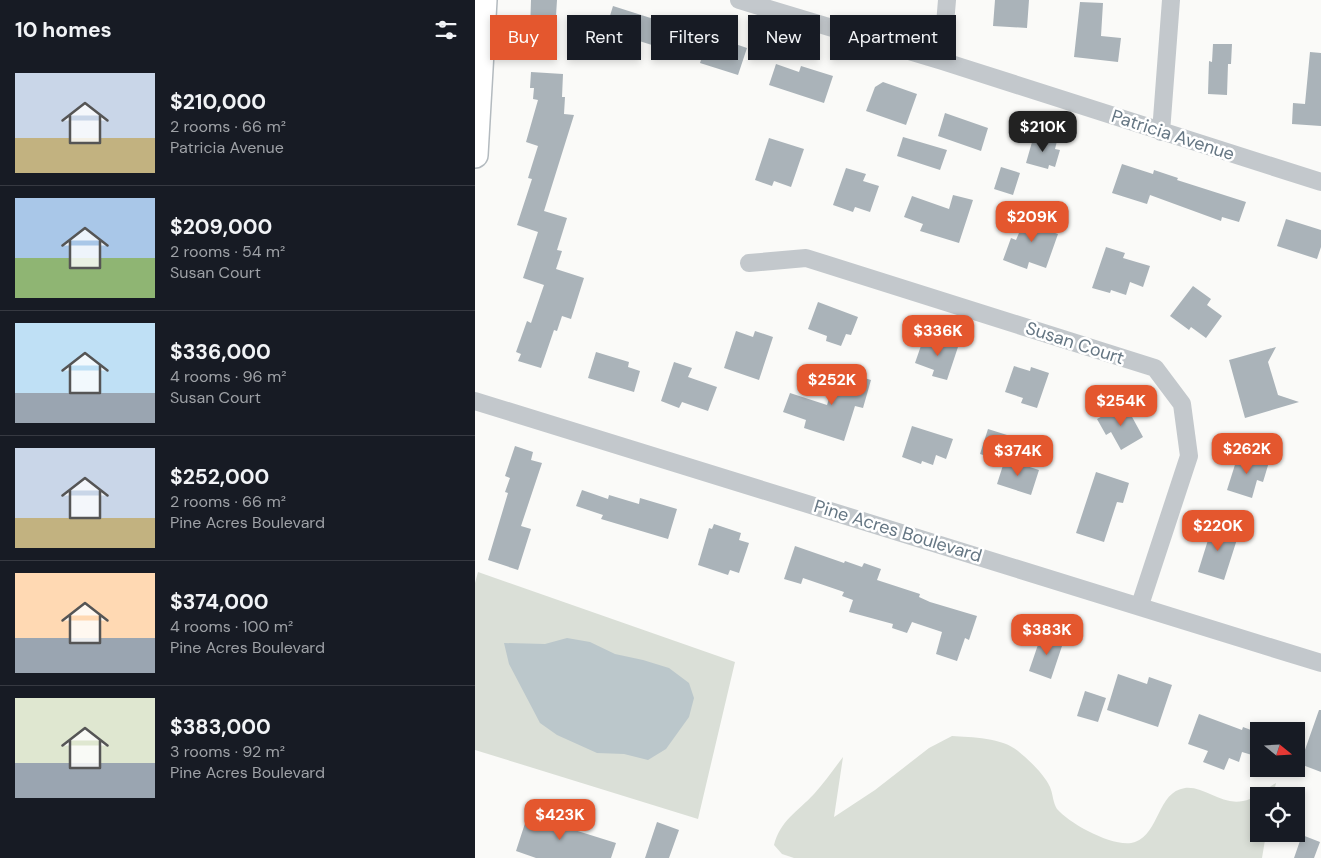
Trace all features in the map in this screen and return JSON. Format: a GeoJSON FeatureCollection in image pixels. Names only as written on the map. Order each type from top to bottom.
{"type":"FeatureCollection","features":[{"type":"Feature","properties":{"kind":"street"},"geometry":{"type":"LineString","coordinates":[[475,155],[484,0]]}},
{"type":"Feature","properties":{"kind":"street","name":"Patricia Avenue"},"geometry":{"type":"LineString","coordinates":[[739,0],[942,61],[1321,182]]}},
{"type":"Feature","properties":{"kind":"street"},"geometry":{"type":"LineString","coordinates":[[942,61],[947,0]]}},
{"type":"Feature","properties":{"kind":"street"},"geometry":{"type":"LineString","coordinates":[[1161,132],[1171,0]]}},
{"type":"Feature","properties":{"kind":"street","name":"Susan Court"},"geometry":{"type":"LineString","coordinates":[[749,263],[806,258],[1155,368],[1182,404],[1189,456],[1140,606]]}},
{"type":"Feature","properties":{"kind":"street","name":"Pine Acres Boulevard"},"geometry":{"type":"LineString","coordinates":[[475,401],[1321,663]]}},
{"type":"Feature","properties":{"kind":"shaded area"},"geometry":{"type":"Polygon","coordinates":[[[478,572],[735,662],[698,819],[475,750],[475,583],[478,572]]]}},
{"type":"Feature","properties":{"kind":"shaded area"},"geometry":{"type":"Polygon","coordinates":[[[567,638],[590,642],[615,654],[669,668],[689,683],[694,698],[689,717],[666,749],[648,760],[624,754],[597,753],[557,735],[540,723],[509,664],[504,643],[545,644],[567,638]]]}},
{"type":"Feature","properties":{"kind":"shaded area"},"geometry":{"type":"Polygon","coordinates":[[[952,736],[987,739],[1012,747],[1027,759],[1044,777],[1050,787],[1057,809],[1063,815],[1093,834],[1116,842],[1135,842],[1143,837],[1169,797],[1176,791],[1185,788],[1200,790],[1228,801],[1235,802],[1250,799],[1250,842],[1265,842],[1262,858],[794,858],[782,854],[774,845],[780,829],[814,794],[843,757],[834,817],[875,790],[929,748],[952,736]]]}},
{"type":"Feature","properties":{"kind":"building"},"geometry":{"type":"Polygon","coordinates":[[[531,0],[557,0],[556,15],[531,15],[531,0]]]}},
{"type":"Feature","properties":{"kind":"building"},"geometry":{"type":"Polygon","coordinates":[[[995,0],[1029,0],[1027,28],[993,26],[995,0]]]}},
{"type":"Feature","properties":{"kind":"building"},"geometry":{"type":"Polygon","coordinates":[[[1080,2],[1103,3],[1101,36],[1121,38],[1118,62],[1074,57],[1080,2]]]}},
{"type":"Feature","properties":{"kind":"building"},"geometry":{"type":"Polygon","coordinates":[[[613,6],[651,18],[651,45],[641,42],[641,15],[610,15],[613,6]]]}},
{"type":"Feature","properties":{"kind":"building"},"geometry":{"type":"Polygon","coordinates":[[[1213,44],[1232,44],[1231,64],[1228,64],[1227,95],[1208,94],[1209,61],[1212,62],[1213,44]]]}},
{"type":"Feature","properties":{"kind":"building"},"geometry":{"type":"Polygon","coordinates":[[[738,45],[747,48],[738,75],[700,63],[701,60],[738,60],[738,45]]]}},
{"type":"Feature","properties":{"kind":"building"},"geometry":{"type":"Polygon","coordinates":[[[1310,52],[1321,53],[1321,126],[1292,124],[1293,103],[1305,104],[1310,52]]]}},
{"type":"Feature","properties":{"kind":"building"},"geometry":{"type":"Polygon","coordinates":[[[776,64],[799,72],[801,66],[833,76],[824,103],[769,85],[776,64]]]}},
{"type":"Feature","properties":{"kind":"building"},"geometry":{"type":"Polygon","coordinates":[[[531,72],[563,74],[562,97],[565,97],[564,114],[574,115],[544,211],[567,218],[557,250],[562,251],[556,269],[584,278],[571,319],[562,316],[557,331],[554,330],[541,368],[518,361],[521,354],[516,352],[527,321],[531,323],[544,285],[523,278],[538,232],[517,225],[532,179],[528,178],[538,146],[526,142],[538,100],[533,99],[534,88],[530,88],[531,72]]]}},
{"type":"Feature","properties":{"kind":"building"},"geometry":{"type":"Polygon","coordinates":[[[883,82],[917,94],[906,125],[866,111],[875,87],[883,82]]]}},
{"type":"Feature","properties":{"kind":"building"},"geometry":{"type":"Polygon","coordinates":[[[945,113],[988,128],[981,151],[938,136],[945,113]]]}},
{"type":"Feature","properties":{"kind":"building"},"geometry":{"type":"Polygon","coordinates":[[[1034,135],[1057,141],[1055,149],[1060,150],[1055,167],[1049,165],[1048,169],[1026,163],[1034,135]]]}},
{"type":"Feature","properties":{"kind":"building"},"geometry":{"type":"Polygon","coordinates":[[[903,137],[947,150],[940,170],[897,156],[903,137]]]}},
{"type":"Feature","properties":{"kind":"building"},"geometry":{"type":"Polygon","coordinates":[[[769,138],[804,149],[791,187],[774,181],[772,186],[755,180],[769,138]]]}},
{"type":"Feature","properties":{"kind":"building"},"geometry":{"type":"Polygon","coordinates":[[[1122,164],[1153,174],[1154,170],[1178,178],[1177,180],[1246,202],[1239,222],[1222,217],[1221,221],[1150,195],[1147,204],[1112,193],[1122,164]]]}},
{"type":"Feature","properties":{"kind":"building"},"geometry":{"type":"Polygon","coordinates":[[[1001,167],[1020,173],[1013,195],[994,189],[1001,167]]]}},
{"type":"Feature","properties":{"kind":"building"},"geometry":{"type":"Polygon","coordinates":[[[846,168],[866,174],[863,181],[879,186],[870,212],[855,207],[853,212],[833,205],[846,168]]]}},
{"type":"Feature","properties":{"kind":"building"},"geometry":{"type":"Polygon","coordinates":[[[953,195],[973,200],[959,243],[920,231],[923,224],[904,217],[912,196],[949,209],[953,195]]]}},
{"type":"Feature","properties":{"kind":"building"},"geometry":{"type":"Polygon","coordinates":[[[1029,209],[1045,215],[1041,228],[1058,234],[1046,268],[1029,262],[1027,269],[1003,260],[1011,238],[1016,240],[1029,209]]]}},
{"type":"Feature","properties":{"kind":"building"},"geometry":{"type":"Polygon","coordinates":[[[1286,219],[1321,230],[1321,247],[1317,259],[1277,246],[1286,219]]]}},
{"type":"Feature","properties":{"kind":"building"},"geometry":{"type":"Polygon","coordinates":[[[1106,247],[1125,253],[1123,258],[1150,266],[1143,287],[1130,282],[1126,295],[1111,290],[1110,293],[1092,288],[1106,247]]]}},
{"type":"Feature","properties":{"kind":"building"},"geometry":{"type":"Polygon","coordinates":[[[1193,286],[1211,299],[1207,305],[1222,316],[1206,338],[1191,327],[1189,330],[1170,316],[1193,286]]]}},
{"type":"Feature","properties":{"kind":"building"},"geometry":{"type":"Polygon","coordinates":[[[818,302],[858,317],[851,335],[846,334],[841,346],[826,341],[827,336],[808,329],[818,302]]]}},
{"type":"Feature","properties":{"kind":"building"},"geometry":{"type":"Polygon","coordinates":[[[736,331],[753,337],[755,331],[773,337],[759,380],[724,368],[736,331]]]}},
{"type":"Feature","properties":{"kind":"building"},"geometry":{"type":"Polygon","coordinates":[[[924,337],[942,343],[943,339],[959,344],[947,380],[932,376],[934,370],[915,363],[924,337]]]}},
{"type":"Feature","properties":{"kind":"building"},"geometry":{"type":"Polygon","coordinates":[[[1276,347],[1268,362],[1278,395],[1299,402],[1245,418],[1229,360],[1276,347]]]}},
{"type":"Feature","properties":{"kind":"building"},"geometry":{"type":"Polygon","coordinates":[[[596,352],[629,362],[628,367],[640,371],[634,392],[588,378],[596,352]]]}},
{"type":"Feature","properties":{"kind":"building"},"geometry":{"type":"Polygon","coordinates":[[[674,362],[692,368],[688,377],[717,387],[708,411],[682,402],[679,408],[661,401],[674,362]]]}},
{"type":"Feature","properties":{"kind":"building"},"geometry":{"type":"Polygon","coordinates":[[[1014,366],[1030,371],[1031,367],[1049,373],[1037,408],[1021,403],[1023,398],[1005,392],[1014,366]]]}},
{"type":"Feature","properties":{"kind":"building"},"geometry":{"type":"Polygon","coordinates":[[[838,370],[871,380],[863,408],[855,406],[844,441],[804,428],[806,420],[783,412],[790,393],[827,405],[838,370]]]}},
{"type":"Feature","properties":{"kind":"building"},"geometry":{"type":"Polygon","coordinates":[[[1125,404],[1143,437],[1121,450],[1111,432],[1106,435],[1097,419],[1125,404]]]}},
{"type":"Feature","properties":{"kind":"building"},"geometry":{"type":"Polygon","coordinates":[[[912,426],[953,439],[946,459],[936,455],[933,465],[922,461],[921,464],[902,457],[912,426]]]}},
{"type":"Feature","properties":{"kind":"building"},"geometry":{"type":"Polygon","coordinates":[[[988,429],[1007,435],[999,460],[980,454],[988,429]]]}},
{"type":"Feature","properties":{"kind":"building"},"geometry":{"type":"Polygon","coordinates":[[[515,446],[533,452],[531,460],[542,463],[521,526],[531,529],[518,570],[488,560],[508,493],[505,492],[510,478],[505,476],[515,446]]]}},
{"type":"Feature","properties":{"kind":"building"},"geometry":{"type":"Polygon","coordinates":[[[1239,452],[1269,462],[1263,482],[1257,480],[1252,498],[1227,490],[1239,452]]]}},
{"type":"Feature","properties":{"kind":"building"},"geometry":{"type":"Polygon","coordinates":[[[1005,459],[1039,470],[1031,495],[997,484],[1005,459]]]}},
{"type":"Feature","properties":{"kind":"building"},"geometry":{"type":"Polygon","coordinates":[[[1096,472],[1129,483],[1123,503],[1117,502],[1104,542],[1076,533],[1096,472]]]}},
{"type":"Feature","properties":{"kind":"building"},"geometry":{"type":"Polygon","coordinates":[[[582,490],[608,499],[609,495],[639,504],[640,498],[677,509],[668,539],[601,519],[603,515],[576,506],[582,490]]]}},
{"type":"Feature","properties":{"kind":"building"},"geometry":{"type":"Polygon","coordinates":[[[714,524],[741,533],[739,540],[749,543],[739,573],[730,570],[728,575],[698,565],[709,528],[712,529],[714,524]]]}},
{"type":"Feature","properties":{"kind":"building"},"geometry":{"type":"Polygon","coordinates":[[[1213,524],[1239,533],[1224,580],[1198,572],[1213,524]]]}},
{"type":"Feature","properties":{"kind":"building"},"geometry":{"type":"Polygon","coordinates":[[[795,546],[844,563],[845,561],[862,567],[864,563],[881,569],[877,580],[920,594],[919,597],[930,602],[977,616],[969,640],[965,638],[957,661],[936,654],[942,632],[912,622],[907,633],[892,628],[893,624],[849,612],[853,600],[842,596],[844,592],[803,578],[801,584],[784,579],[795,546]]]}},
{"type":"Feature","properties":{"kind":"building"},"geometry":{"type":"Polygon","coordinates":[[[1042,633],[1064,640],[1051,679],[1029,671],[1042,633]]]}},
{"type":"Feature","properties":{"kind":"building"},"geometry":{"type":"Polygon","coordinates":[[[1118,674],[1147,684],[1149,677],[1172,685],[1158,727],[1107,710],[1118,674]]]}},
{"type":"Feature","properties":{"kind":"building"},"geometry":{"type":"Polygon","coordinates":[[[1085,691],[1106,698],[1098,722],[1077,716],[1085,691]]]}},
{"type":"Feature","properties":{"kind":"building"},"geometry":{"type":"Polygon","coordinates":[[[1319,710],[1321,710],[1321,772],[1305,766],[1305,750],[1319,710]]]}},
{"type":"Feature","properties":{"kind":"building"},"geometry":{"type":"Polygon","coordinates":[[[1199,714],[1242,730],[1243,727],[1250,730],[1250,754],[1242,752],[1239,762],[1229,758],[1224,770],[1203,762],[1208,751],[1188,744],[1199,714]]]}},
{"type":"Feature","properties":{"kind":"building"},"geometry":{"type":"Polygon","coordinates":[[[529,811],[553,819],[552,823],[616,843],[611,858],[536,858],[516,851],[529,811]]]}},
{"type":"Feature","properties":{"kind":"building"},"geometry":{"type":"Polygon","coordinates":[[[657,822],[679,830],[669,858],[645,858],[657,822]]]}},
{"type":"Feature","properties":{"kind":"building"},"geometry":{"type":"Polygon","coordinates":[[[1305,836],[1320,842],[1314,858],[1294,858],[1300,842],[1305,842],[1305,836]]]}}]}
